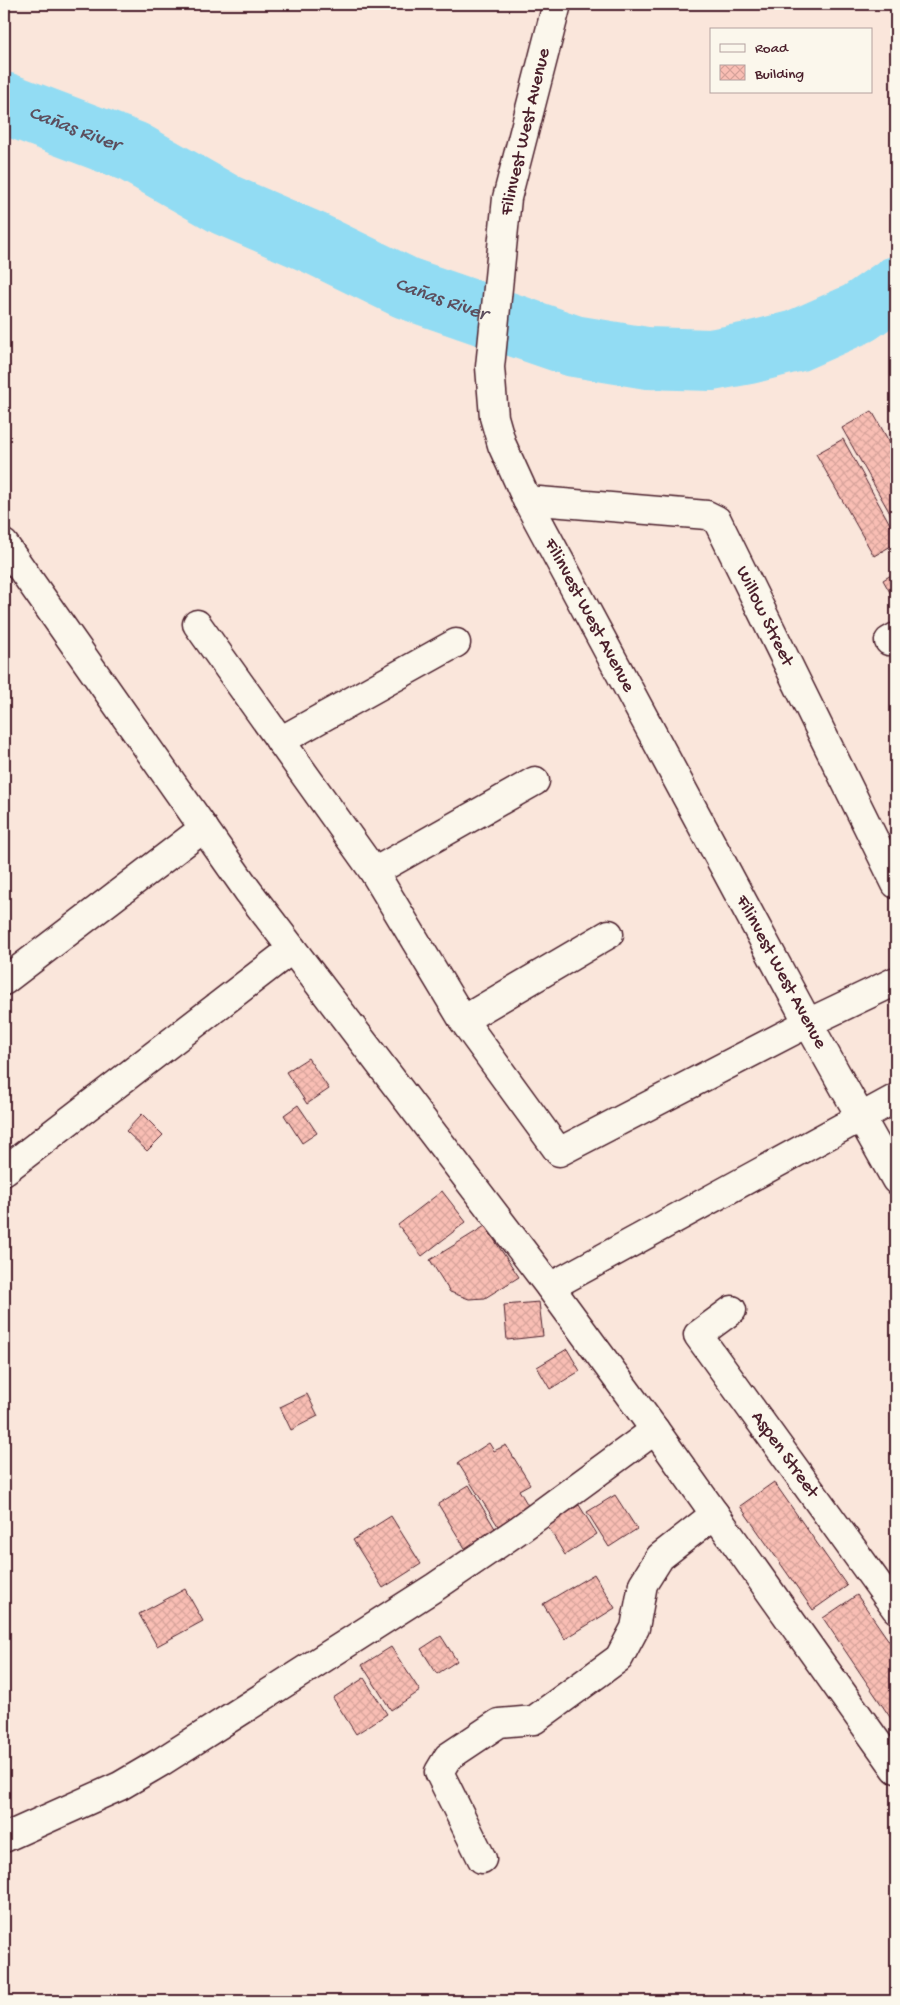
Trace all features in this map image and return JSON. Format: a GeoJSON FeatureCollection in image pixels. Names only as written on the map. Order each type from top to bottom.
{"type":"FeatureCollection","features":[{"type":"Feature","properties":{"kind":"street","name":"Filinvest West Avenue"},"geometry":{"type":"LineString","coordinates":[[557,4],[507,198],[490,368],[494,417],[502,445],[527,500],[808,1023],[896,1180]]}},
{"type":"Feature","properties":{"kind":"street","name":"Willow Street"},"geometry":{"type":"LineString","coordinates":[[527,500],[707,515],[717,520],[896,884]]}},
{"type":"Feature","properties":{"kind":"street"},"geometry":{"type":"LineString","coordinates":[[4,544],[248,892],[550,1287],[655,1430],[896,1770]]}},
{"type":"Feature","properties":{"kind":"street"},"geometry":{"type":"LineString","coordinates":[[197,624],[374,872],[463,1020],[558,1152],[808,1023],[896,981]]}},
{"type":"Feature","properties":{"kind":"street"},"geometry":{"type":"LineString","coordinates":[[280,741],[456,643]]}},
{"type":"Feature","properties":{"kind":"street"},"geometry":{"type":"LineString","coordinates":[[374,872],[535,781]]}},
{"type":"Feature","properties":{"kind":"street"},"geometry":{"type":"LineString","coordinates":[[4,981],[204,828]]}},
{"type":"Feature","properties":{"kind":"street"},"geometry":{"type":"LineString","coordinates":[[463,1020],[609,934]]}},
{"type":"Feature","properties":{"kind":"street"},"geometry":{"type":"LineString","coordinates":[[4,1171],[292,949]]}},
{"type":"Feature","properties":{"kind":"street"},"geometry":{"type":"LineString","coordinates":[[550,1287],[896,1098]]}},
{"type":"Feature","properties":{"kind":"street","name":"Aspen Street"},"geometry":{"type":"LineString","coordinates":[[732,1310],[698,1335],[896,1609]]}},
{"type":"Feature","properties":{"kind":"street"},"geometry":{"type":"LineString","coordinates":[[4,1838],[120,1786],[161,1762],[434,1587],[520,1529],[655,1430]]}},
{"type":"Feature","properties":{"kind":"street"},"geometry":{"type":"LineString","coordinates":[[482,1859],[439,1772],[448,1757],[499,1723],[534,1720],[620,1658],[635,1628],[642,1584],[660,1557],[715,1514]]}},
{"type":"Feature","properties":{"kind":"building"},"geometry":{"type":"Polygon","coordinates":[[[872,411],[896,454],[896,524],[842,428],[872,411]]]}},
{"type":"Feature","properties":{"kind":"building"},"geometry":{"type":"Polygon","coordinates":[[[843,439],[896,535],[896,543],[874,556],[816,454],[843,439]]]}},
{"type":"Feature","properties":{"kind":"building"},"geometry":{"type":"Polygon","coordinates":[[[896,572],[896,603],[883,580],[896,572]]]}},
{"type":"Feature","properties":{"kind":"building"},"geometry":{"type":"Polygon","coordinates":[[[308,1058],[329,1089],[307,1104],[286,1072],[308,1058]]]}},
{"type":"Feature","properties":{"kind":"building"},"geometry":{"type":"Polygon","coordinates":[[[298,1105],[317,1133],[302,1143],[284,1115],[298,1105]]]}},
{"type":"Feature","properties":{"kind":"building"},"geometry":{"type":"Polygon","coordinates":[[[142,1114],[163,1135],[147,1151],[126,1131],[142,1114]]]}},
{"type":"Feature","properties":{"kind":"building"},"geometry":{"type":"Polygon","coordinates":[[[442,1191],[466,1222],[422,1256],[398,1225],[442,1191]]]}},
{"type":"Feature","properties":{"kind":"building"},"geometry":{"type":"Polygon","coordinates":[[[485,1226],[519,1277],[485,1298],[469,1299],[450,1292],[430,1260],[485,1226]]]}},
{"type":"Feature","properties":{"kind":"building"},"geometry":{"type":"Polygon","coordinates":[[[539,1302],[543,1336],[507,1340],[504,1305],[539,1302]]]}},
{"type":"Feature","properties":{"kind":"building"},"geometry":{"type":"Polygon","coordinates":[[[567,1349],[580,1371],[550,1389],[537,1367],[567,1349]]]}},
{"type":"Feature","properties":{"kind":"building"},"geometry":{"type":"Polygon","coordinates":[[[307,1394],[318,1416],[291,1430],[280,1407],[307,1394]]]}},
{"type":"Feature","properties":{"kind":"building"},"geometry":{"type":"Polygon","coordinates":[[[489,1443],[494,1451],[506,1445],[530,1484],[519,1490],[530,1509],[500,1529],[458,1463],[489,1443]]]}},
{"type":"Feature","properties":{"kind":"building"},"geometry":{"type":"Polygon","coordinates":[[[774,1482],[847,1586],[813,1610],[740,1506],[774,1482]]]}},
{"type":"Feature","properties":{"kind":"building"},"geometry":{"type":"Polygon","coordinates":[[[469,1485],[499,1535],[468,1553],[438,1504],[469,1485]]]}},
{"type":"Feature","properties":{"kind":"building"},"geometry":{"type":"Polygon","coordinates":[[[615,1495],[637,1529],[609,1547],[587,1512],[615,1495]]]}},
{"type":"Feature","properties":{"kind":"building"},"geometry":{"type":"Polygon","coordinates":[[[579,1505],[597,1534],[565,1555],[547,1525],[579,1505]]]}},
{"type":"Feature","properties":{"kind":"building"},"geometry":{"type":"Polygon","coordinates":[[[391,1516],[421,1564],[383,1588],[353,1540],[391,1516]]]}},
{"type":"Feature","properties":{"kind":"building"},"geometry":{"type":"Polygon","coordinates":[[[594,1574],[615,1608],[565,1639],[543,1604],[594,1574]]]}},
{"type":"Feature","properties":{"kind":"building"},"geometry":{"type":"Polygon","coordinates":[[[185,1589],[203,1621],[157,1646],[139,1614],[185,1589]]]}},
{"type":"Feature","properties":{"kind":"building"},"geometry":{"type":"Polygon","coordinates":[[[857,1595],[896,1651],[896,1726],[823,1618],[857,1595]]]}},
{"type":"Feature","properties":{"kind":"building"},"geometry":{"type":"Polygon","coordinates":[[[441,1636],[457,1661],[437,1674],[421,1649],[441,1636]]]}},
{"type":"Feature","properties":{"kind":"building"},"geometry":{"type":"Polygon","coordinates":[[[391,1647],[420,1691],[391,1710],[362,1665],[391,1647]]]}},
{"type":"Feature","properties":{"kind":"building"},"geometry":{"type":"Polygon","coordinates":[[[364,1678],[387,1714],[356,1734],[333,1698],[364,1678]]]}},
{"type":"Feature","properties":{"kind":"waterway","name":"Cañas River"},"geometry":{"type":"LineString","coordinates":[[4,103],[133,152],[226,205],[314,243],[406,288],[574,346],[647,358],[711,360],[796,341],[859,313],[896,287]]}}]}
